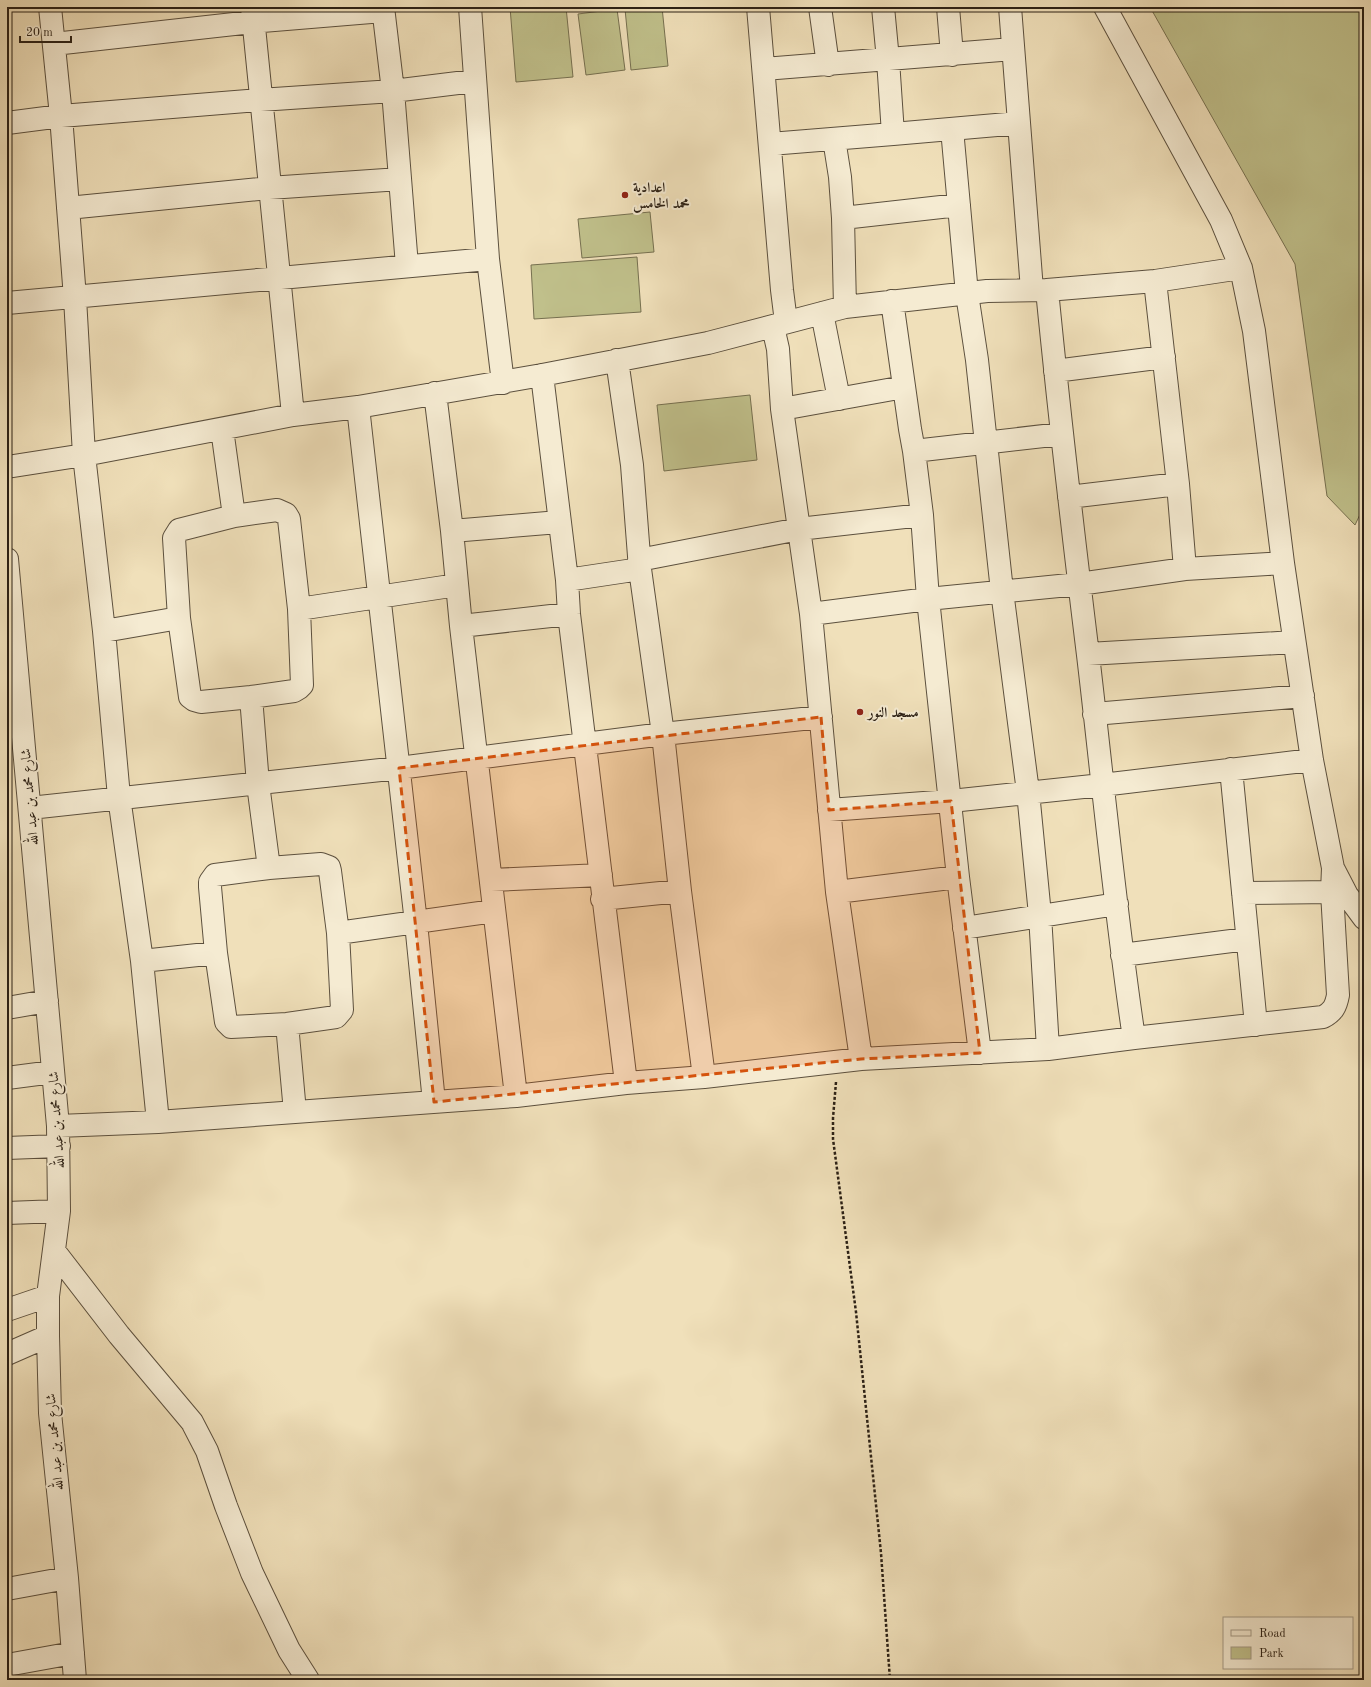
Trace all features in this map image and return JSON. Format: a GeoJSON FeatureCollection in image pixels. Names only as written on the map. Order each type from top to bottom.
{"type":"FeatureCollection","features":[{"type":"Feature","properties":{"kind":"street"},"geometry":{"type":"LineString","coordinates":[[50,7],[61,116],[75,298],[84,455],[104,631],[119,797],[142,960],[158,1122]]}},
{"type":"Feature","properties":{"kind":"street"},"geometry":{"type":"LineString","coordinates":[[470,7],[474,80],[488,259],[503,382]]}},
{"type":"Feature","properties":{"kind":"street"},"geometry":{"type":"LineString","coordinates":[[758,7],[782,290],[778,349],[782,409],[811,614],[851,1060]]}},
{"type":"Feature","properties":{"kind":"street"},"geometry":{"type":"LineString","coordinates":[[820,7],[828,65]]}},
{"type":"Feature","properties":{"kind":"street"},"geometry":{"type":"LineString","coordinates":[[883,7],[893,134]]}},
{"type":"Feature","properties":{"kind":"street"},"geometry":{"type":"LineString","coordinates":[[948,7],[952,55]]}},
{"type":"Feature","properties":{"kind":"street"},"geometry":{"type":"LineString","coordinates":[[1010,7],[1012,50],[1019,123],[1040,290],[1055,371],[1061,434],[1088,654],[1122,955],[1134,1038]]}},
{"type":"Feature","properties":{"kind":"street"},"geometry":{"type":"LineString","coordinates":[[7,1148],[58,1136],[158,1122],[516,1096],[851,1060],[1048,1050],[1134,1038],[1323,1017],[1330,1013],[1336,1006],[1338,995],[1332,892],[1333,868],[1312,760],[1283,562],[1254,331],[1241,268],[1221,220],[1106,7]]}},
{"type":"Feature","properties":{"kind":"street"},"geometry":{"type":"LineString","coordinates":[[54,44],[252,14],[383,9],[392,91],[407,266]]}},
{"type":"Feature","properties":{"kind":"street"},"geometry":{"type":"LineString","coordinates":[[252,14],[293,416]]}},
{"type":"Feature","properties":{"kind":"street"},"geometry":{"type":"LineString","coordinates":[[764,69],[1012,50]]}},
{"type":"Feature","properties":{"kind":"street"},"geometry":{"type":"LineString","coordinates":[[7,123],[61,116],[392,91],[474,80]]}},
{"type":"Feature","properties":{"kind":"street"},"geometry":{"type":"LineString","coordinates":[[770,144],[1019,123]]}},
{"type":"Feature","properties":{"kind":"street"},"geometry":{"type":"LineString","coordinates":[[952,129],[967,294],[977,360],[1002,591],[1028,792],[1040,915],[1048,1050]]}},
{"type":"Feature","properties":{"kind":"street"},"geometry":{"type":"LineString","coordinates":[[834,139],[840,177],[845,307]]}},
{"type":"Feature","properties":{"kind":"street"},"geometry":{"type":"LineString","coordinates":[[68,208],[269,188],[400,179]]}},
{"type":"Feature","properties":{"kind":"street"},"geometry":{"type":"LineString","coordinates":[[842,218],[959,205]]}},
{"type":"Feature","properties":{"kind":"street"},"geometry":{"type":"LineString","coordinates":[[7,303],[75,298],[488,259]]}},
{"type":"Feature","properties":{"kind":"street"},"geometry":{"type":"LineString","coordinates":[[7,467],[84,455],[293,416],[542,375],[708,343],[845,307],[995,291],[1040,290],[1155,281],[1241,268]]}},
{"type":"Feature","properties":{"kind":"street"},"geometry":{"type":"LineString","coordinates":[[1155,281],[1178,484],[1185,569]]}},
{"type":"Feature","properties":{"kind":"street"},"geometry":{"type":"LineString","coordinates":[[892,301],[922,515],[928,599],[958,877],[980,1053]]}},
{"type":"Feature","properties":{"kind":"street"},"geometry":{"type":"LineString","coordinates":[[822,313],[839,399]]}},
{"type":"Feature","properties":{"kind":"street"},"geometry":{"type":"LineString","coordinates":[[1055,371],[1164,357]]}},
{"type":"Feature","properties":{"kind":"street"},"geometry":{"type":"LineString","coordinates":[[617,360],[632,465],[639,565],[663,734],[680,891],[704,1077]]}},
{"type":"Feature","properties":{"kind":"street"},"geometry":{"type":"LineString","coordinates":[[542,375],[567,580],[569,614],[602,899],[626,1083]]}},
{"type":"Feature","properties":{"kind":"street"},"geometry":{"type":"LineString","coordinates":[[782,409],[904,387]]}},
{"type":"Feature","properties":{"kind":"street"},"geometry":{"type":"LineString","coordinates":[[434,393],[452,531],[461,626],[516,1096]]}},
{"type":"Feature","properties":{"kind":"street"},"geometry":{"type":"LineString","coordinates":[[358,406],[416,923],[434,1102]]}},
{"type":"Feature","properties":{"kind":"street"},"geometry":{"type":"LineString","coordinates":[[222,429],[234,516]]}},
{"type":"Feature","properties":{"kind":"street"},"geometry":{"type":"LineString","coordinates":[[914,451],[1061,434]]}},
{"type":"Feature","properties":{"kind":"street"},"geometry":{"type":"LineString","coordinates":[[1069,497],[1178,484]]}},
{"type":"Feature","properties":{"kind":"street"},"geometry":{"type":"LineString","coordinates":[[278,510],[286,514],[289,519],[299,609],[302,685],[299,688],[251,697],[201,702],[194,700],[190,697],[179,618],[173,544],[176,534],[179,530],[234,516],[278,510]]}},
{"type":"Feature","properties":{"kind":"street"},"geometry":{"type":"LineString","coordinates":[[567,580],[798,529],[922,515]]}},
{"type":"Feature","properties":{"kind":"street"},"geometry":{"type":"LineString","coordinates":[[452,531],[559,522]]}},
{"type":"Feature","properties":{"kind":"street"},"geometry":{"type":"LineString","coordinates":[[811,614],[928,599],[1079,584],[1185,569],[1283,562]]}},
{"type":"Feature","properties":{"kind":"street","name":"شارع محمد بن عبد الله"},"geometry":{"type":"LineString","coordinates":[[8,570],[48,1001],[58,1136],[59,1211],[55,1252],[48,1296],[50,1413],[67,1578],[75,1680]]}},
{"type":"Feature","properties":{"kind":"street"},"geometry":{"type":"LineString","coordinates":[[299,609],[457,585]]}},
{"type":"Feature","properties":{"kind":"street"},"geometry":{"type":"LineString","coordinates":[[461,626],[569,614]]}},
{"type":"Feature","properties":{"kind":"street"},"geometry":{"type":"LineString","coordinates":[[104,631],[179,618]]}},
{"type":"Feature","properties":{"kind":"street"},"geometry":{"type":"LineString","coordinates":[[1088,654],[1294,642]]}},
{"type":"Feature","properties":{"kind":"street"},"geometry":{"type":"LineString","coordinates":[[1094,714],[1303,696]]}},
{"type":"Feature","properties":{"kind":"street"},"geometry":{"type":"LineString","coordinates":[[251,697],[258,784],[269,868]]}},
{"type":"Feature","properties":{"kind":"street"},"geometry":{"type":"LineString","coordinates":[[30,808],[119,797],[258,784],[399,768],[663,734],[821,717]]}},
{"type":"Feature","properties":{"kind":"street"},"geometry":{"type":"LineString","coordinates":[[829,810],[951,801],[1028,792],[1102,786],[1312,760]]}},
{"type":"Feature","properties":{"kind":"street"},"geometry":{"type":"LineString","coordinates":[[1231,769],[1256,1025]]}},
{"type":"Feature","properties":{"kind":"street"},"geometry":{"type":"LineString","coordinates":[[321,864],[328,867],[330,871],[338,933],[342,1010],[336,1017],[287,1024],[234,1028],[228,1024],[216,953],[210,888],[212,878],[215,875],[269,868],[321,864]]}},
{"type":"Feature","properties":{"kind":"street"},"geometry":{"type":"LineString","coordinates":[[1333,868],[1347,895],[1364,918]]}},
{"type":"Feature","properties":{"kind":"street"},"geometry":{"type":"LineString","coordinates":[[491,880],[600,875]]}},
{"type":"Feature","properties":{"kind":"street"},"geometry":{"type":"LineString","coordinates":[[837,892],[958,877]]}},
{"type":"Feature","properties":{"kind":"street"},"geometry":{"type":"LineString","coordinates":[[602,899],[680,891]]}},
{"type":"Feature","properties":{"kind":"street"},"geometry":{"type":"LineString","coordinates":[[1244,893],[1332,892]]}},
{"type":"Feature","properties":{"kind":"street"},"geometry":{"type":"LineString","coordinates":[[964,928],[1117,904]]}},
{"type":"Feature","properties":{"kind":"street"},"geometry":{"type":"LineString","coordinates":[[338,933],[494,911]]}},
{"type":"Feature","properties":{"kind":"street"},"geometry":{"type":"LineString","coordinates":[[1122,955],[1247,939]]}},
{"type":"Feature","properties":{"kind":"street"},"geometry":{"type":"LineString","coordinates":[[142,960],[216,953]]}},
{"type":"Feature","properties":{"kind":"street"},"geometry":{"type":"LineString","coordinates":[[7,1008],[48,1001]]}},
{"type":"Feature","properties":{"kind":"street"},"geometry":{"type":"LineString","coordinates":[[287,1024],[295,1112]]}},
{"type":"Feature","properties":{"kind":"street"},"geometry":{"type":"LineString","coordinates":[[7,1078],[53,1072]]}},
{"type":"Feature","properties":{"kind":"street"},"geometry":{"type":"LineString","coordinates":[[7,1213],[59,1211]]}},
{"type":"Feature","properties":{"kind":"street"},"geometry":{"type":"LineString","coordinates":[[55,1252],[119,1335],[192,1422],[207,1451],[226,1506],[252,1573],[290,1650],[308,1680]]}},
{"type":"Feature","properties":{"kind":"street"},"geometry":{"type":"LineString","coordinates":[[7,1310],[48,1296]]}},
{"type":"Feature","properties":{"kind":"street"},"geometry":{"type":"LineString","coordinates":[[7,1354],[48,1336]]}},
{"type":"Feature","properties":{"kind":"street"},"geometry":{"type":"LineString","coordinates":[[7,1589],[67,1578]]}},
{"type":"Feature","properties":{"kind":"street"},"geometry":{"type":"LineString","coordinates":[[7,1665],[73,1653]]}},
{"type":"Feature","properties":{"kind":"path"},"geometry":{"type":"LineString","coordinates":[[851,1060],[833,1102],[833,1139],[856,1312],[881,1553],[890,1680]]}},
{"type":"Feature","properties":{"kind":"highlighted area"},"geometry":{"type":"Polygon","coordinates":[[[821,717],[829,810],[951,801],[980,1053],[861,1059],[434,1102],[399,768],[821,717]]]}},
{"type":"Feature","properties":{"kind":"green space"},"geometry":{"type":"Polygon","coordinates":[[[510,7],[566,7],[573,77],[516,82],[510,7]]]}},
{"type":"Feature","properties":{"kind":"green space"},"geometry":{"type":"Polygon","coordinates":[[[662,7],[668,66],[631,70],[625,9],[662,7]]]}},
{"type":"Feature","properties":{"kind":"green space"},"geometry":{"type":"Polygon","coordinates":[[[1150,7],[1364,7],[1364,506],[1355,525],[1327,496],[1295,264],[1150,7]]]}},
{"type":"Feature","properties":{"kind":"green space"},"geometry":{"type":"Polygon","coordinates":[[[617,9],[625,70],[586,75],[578,14],[617,9]]]}},
{"type":"Feature","properties":{"kind":"green space"},"geometry":{"type":"Polygon","coordinates":[[[650,212],[654,252],[582,258],[578,219],[650,212]]]}},
{"type":"Feature","properties":{"kind":"green space"},"geometry":{"type":"Polygon","coordinates":[[[637,257],[641,312],[534,319],[531,265],[637,257]]]}},
{"type":"Feature","properties":{"kind":"green space"},"geometry":{"type":"Polygon","coordinates":[[[750,395],[757,460],[664,471],[657,405],[750,395]]]}},
{"type":"Feature","properties":{"kind":"place","name":"اعدادية محمد الخامس"},"geometry":{"type":"Point","coordinates":[625,195]}},
{"type":"Feature","properties":{"kind":"place","name":"مسجد النور"},"geometry":{"type":"Point","coordinates":[860,712]}}]}
